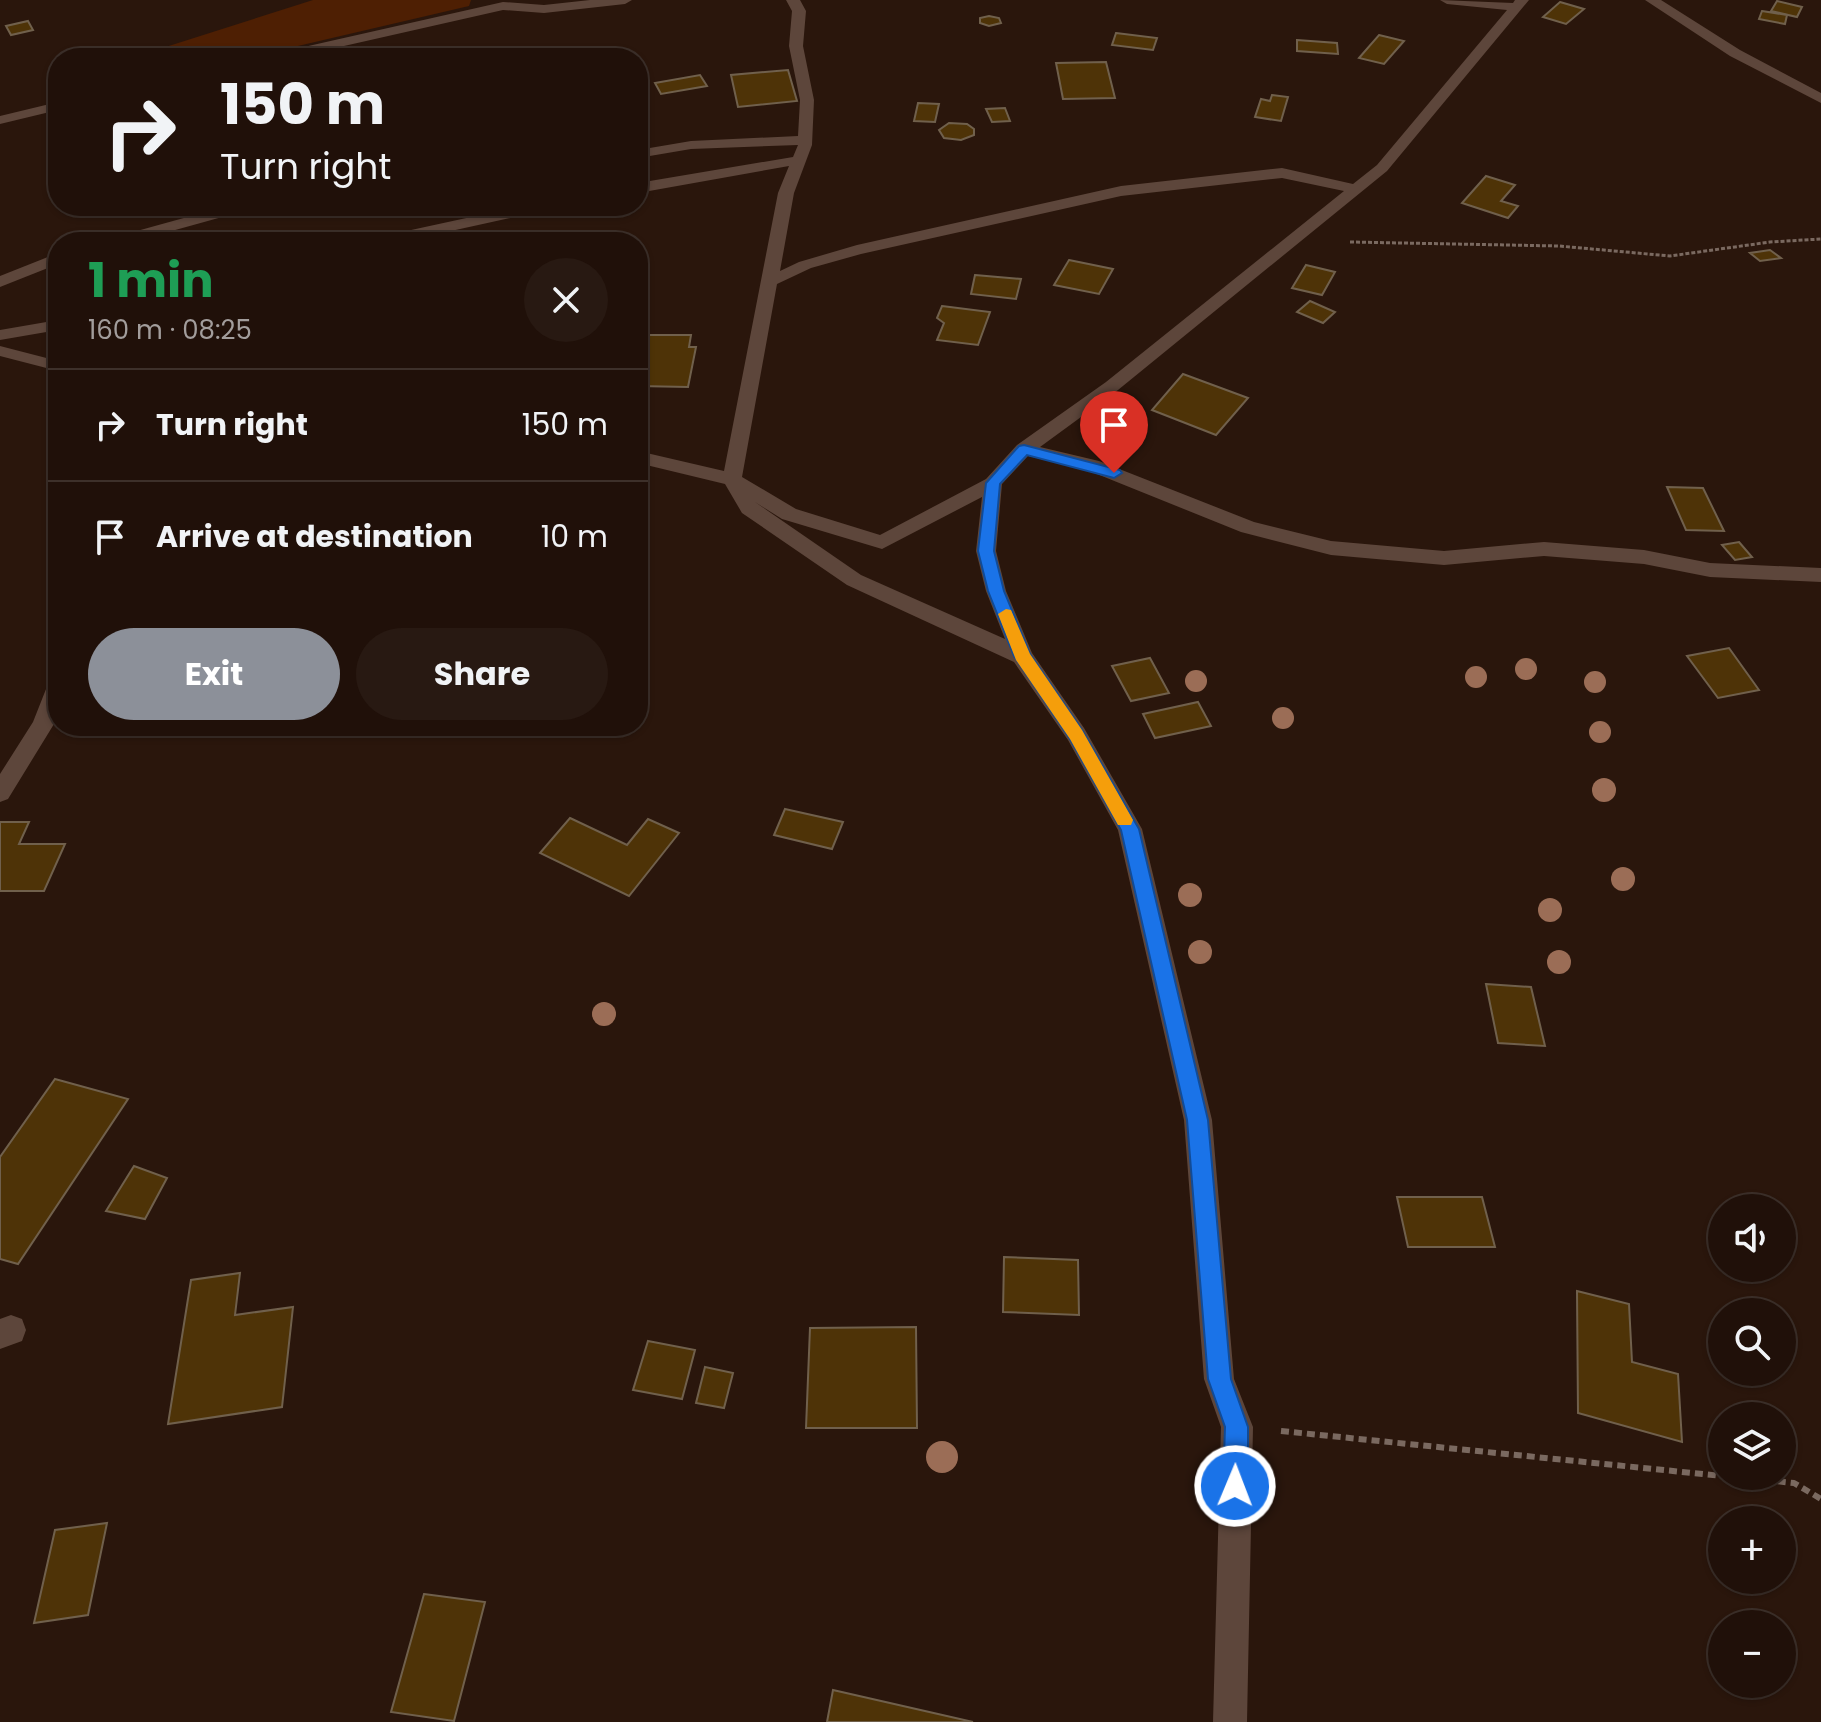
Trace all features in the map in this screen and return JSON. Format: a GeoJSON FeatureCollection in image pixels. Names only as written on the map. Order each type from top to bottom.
{"type":"FeatureCollection","features":[{"type":"Feature","properties":{"kind":"street"},"geometry":{"type":"LineString","coordinates":[[317,48],[503,6],[544,9],[625,0]]}},
{"type":"Feature","properties":{"kind":"street"},"geometry":{"type":"LineString","coordinates":[[1447,0],[1518,4]]}},
{"type":"Feature","properties":{"kind":"street"},"geometry":{"type":"LineString","coordinates":[[1652,0],[1735,53],[1821,99]]}},
{"type":"Feature","properties":{"kind":"street"},"geometry":{"type":"LineString","coordinates":[[648,459],[732,479],[789,514],[882,542],[993,483],[1024,449],[1112,386],[1382,168],[1518,4]]}},
{"type":"Feature","properties":{"kind":"street"},"geometry":{"type":"LineString","coordinates":[[800,6],[796,46],[807,100],[805,140],[786,193],[732,479],[749,508],[854,580],[1022,656]]}},
{"type":"Feature","properties":{"kind":"street"},"geometry":{"type":"LineString","coordinates":[[0,120],[48,108]]}},
{"type":"Feature","properties":{"kind":"street"},"geometry":{"type":"LineString","coordinates":[[648,152],[691,145],[805,140]]}},
{"type":"Feature","properties":{"kind":"street"},"geometry":{"type":"LineString","coordinates":[[648,186],[799,160]]}},
{"type":"Feature","properties":{"kind":"street"},"geometry":{"type":"LineString","coordinates":[[769,282],[805,265],[844,254],[1121,191],[1282,173],[1355,189]]}},
{"type":"Feature","properties":{"kind":"street"},"geometry":{"type":"LineString","coordinates":[[150,232],[209,216]]}},
{"type":"Feature","properties":{"kind":"street"},"geometry":{"type":"LineString","coordinates":[[424,232],[497,216]]}},
{"type":"Feature","properties":{"kind":"street"},"geometry":{"type":"LineString","coordinates":[[0,282],[48,262]]}},
{"type":"Feature","properties":{"kind":"street"},"geometry":{"type":"LineString","coordinates":[[0,335],[48,327]]}},
{"type":"Feature","properties":{"kind":"street"},"geometry":{"type":"LineString","coordinates":[[0,351],[48,363]]}},
{"type":"Feature","properties":{"kind":"street"},"geometry":{"type":"LineString","coordinates":[[1024,449],[1092,465],[1248,527],[1331,548],[1444,558],[1544,549],[1644,557],[1710,570],[1821,575]]}},
{"type":"Feature","properties":{"kind":"street"},"geometry":{"type":"LineString","coordinates":[[993,483],[986,551],[996,591],[1022,656],[1076,734],[1130,829],[1198,1120],[1219,1379],[1237,1427],[1230,1722]]}},
{"type":"Feature","properties":{"kind":"street"},"geometry":{"type":"LineString","coordinates":[[0,793],[48,711]]}},
{"type":"Feature","properties":{"kind":"path"},"geometry":{"type":"LineString","coordinates":[[1289,242],[1504,243],[1670,256],[1770,242],[1821,239]]}},
{"type":"Feature","properties":{"kind":"path"},"geometry":{"type":"LineString","coordinates":[[1237,1427],[1708,1474]]}},
{"type":"Feature","properties":{"kind":"path"},"geometry":{"type":"LineString","coordinates":[[1796,1484],[1821,1499]]}},
{"type":"Feature","properties":{"kind":"shaded area"},"geometry":{"type":"Polygon","coordinates":[[[313,0],[471,0],[469,6],[290,48],[162,48],[313,0]]]}},
{"type":"Feature","properties":{"kind":"building"},"geometry":{"type":"Polygon","coordinates":[[[1777,1],[1802,7],[1797,17],[1771,11],[1777,1]]]}},
{"type":"Feature","properties":{"kind":"building"},"geometry":{"type":"Polygon","coordinates":[[[1560,2],[1584,9],[1566,24],[1543,17],[1560,2]]]}},
{"type":"Feature","properties":{"kind":"building"},"geometry":{"type":"Polygon","coordinates":[[[1762,11],[1787,15],[1785,24],[1759,19],[1762,11]]]}},
{"type":"Feature","properties":{"kind":"building"},"geometry":{"type":"Polygon","coordinates":[[[980,18],[999,18],[1001,23],[989,26],[980,23],[980,18]]]}},
{"type":"Feature","properties":{"kind":"building"},"geometry":{"type":"Polygon","coordinates":[[[28,21],[33,30],[11,35],[6,26],[28,21]]]}},
{"type":"Feature","properties":{"kind":"building"},"geometry":{"type":"Polygon","coordinates":[[[1116,33],[1157,38],[1153,50],[1112,45],[1116,33]]]}},
{"type":"Feature","properties":{"kind":"building"},"geometry":{"type":"Polygon","coordinates":[[[1379,35],[1404,41],[1384,64],[1359,58],[1379,35]]]}},
{"type":"Feature","properties":{"kind":"building"},"geometry":{"type":"Polygon","coordinates":[[[1297,40],[1337,43],[1338,54],[1297,51],[1297,40]]]}},
{"type":"Feature","properties":{"kind":"building"},"geometry":{"type":"Polygon","coordinates":[[[1106,62],[1115,98],[1063,99],[1056,63],[1106,62]]]}},
{"type":"Feature","properties":{"kind":"building"},"geometry":{"type":"Polygon","coordinates":[[[788,70],[797,101],[738,107],[731,75],[788,70]]]}},
{"type":"Feature","properties":{"kind":"building"},"geometry":{"type":"Polygon","coordinates":[[[700,75],[707,86],[661,94],[655,83],[700,75]]]}},
{"type":"Feature","properties":{"kind":"building"},"geometry":{"type":"Polygon","coordinates":[[[1272,95],[1288,97],[1281,121],[1255,117],[1261,99],[1270,101],[1272,95]]]}},
{"type":"Feature","properties":{"kind":"building"},"geometry":{"type":"Polygon","coordinates":[[[918,103],[939,104],[935,122],[914,121],[918,103]]]}},
{"type":"Feature","properties":{"kind":"building"},"geometry":{"type":"Polygon","coordinates":[[[1005,108],[1010,121],[992,122],[986,109],[1005,108]]]}},
{"type":"Feature","properties":{"kind":"building"},"geometry":{"type":"Polygon","coordinates":[[[949,123],[967,124],[974,129],[974,135],[961,140],[944,138],[939,130],[949,123]]]}},
{"type":"Feature","properties":{"kind":"building"},"geometry":{"type":"Polygon","coordinates":[[[1486,176],[1515,185],[1501,201],[1518,206],[1508,218],[1462,203],[1486,176]]]}},
{"type":"Feature","properties":{"kind":"building"},"geometry":{"type":"Polygon","coordinates":[[[1770,250],[1781,258],[1760,261],[1750,253],[1770,250]]]}},
{"type":"Feature","properties":{"kind":"building"},"geometry":{"type":"Polygon","coordinates":[[[1069,260],[1113,269],[1099,294],[1054,285],[1069,260]]]}},
{"type":"Feature","properties":{"kind":"building"},"geometry":{"type":"Polygon","coordinates":[[[1306,265],[1335,272],[1322,295],[1292,288],[1306,265]]]}},
{"type":"Feature","properties":{"kind":"building"},"geometry":{"type":"Polygon","coordinates":[[[975,275],[1021,279],[1016,299],[971,294],[975,275]]]}},
{"type":"Feature","properties":{"kind":"building"},"geometry":{"type":"Polygon","coordinates":[[[1310,301],[1335,312],[1323,323],[1297,312],[1310,301]]]}},
{"type":"Feature","properties":{"kind":"building"},"geometry":{"type":"Polygon","coordinates":[[[942,306],[990,312],[978,345],[937,340],[944,323],[937,318],[942,306]]]}},
{"type":"Feature","properties":{"kind":"building"},"geometry":{"type":"Polygon","coordinates":[[[648,335],[691,335],[689,347],[696,347],[688,387],[648,386],[648,335]]]}},
{"type":"Feature","properties":{"kind":"building"},"geometry":{"type":"Polygon","coordinates":[[[1183,374],[1248,398],[1216,435],[1152,410],[1183,374]]]}},
{"type":"Feature","properties":{"kind":"building"},"geometry":{"type":"Polygon","coordinates":[[[1667,487],[1703,488],[1724,531],[1686,530],[1667,487]]]}},
{"type":"Feature","properties":{"kind":"building"},"geometry":{"type":"Polygon","coordinates":[[[1739,542],[1752,557],[1735,560],[1722,545],[1739,542]]]}},
{"type":"Feature","properties":{"kind":"building"},"geometry":{"type":"Polygon","coordinates":[[[1729,648],[1759,690],[1718,698],[1687,656],[1729,648]]]}},
{"type":"Feature","properties":{"kind":"building"},"geometry":{"type":"Polygon","coordinates":[[[1150,658],[1169,693],[1131,701],[1112,666],[1150,658]]]}},
{"type":"Feature","properties":{"kind":"building"},"geometry":{"type":"Polygon","coordinates":[[[1198,702],[1211,726],[1155,738],[1143,714],[1198,702]]]}},
{"type":"Feature","properties":{"kind":"building"},"geometry":{"type":"Polygon","coordinates":[[[785,809],[843,822],[832,849],[774,835],[785,809]]]}},
{"type":"Feature","properties":{"kind":"building"},"geometry":{"type":"Polygon","coordinates":[[[570,818],[627,845],[648,819],[679,833],[629,896],[540,853],[570,818]]]}},
{"type":"Feature","properties":{"kind":"building"},"geometry":{"type":"Polygon","coordinates":[[[0,822],[29,822],[19,844],[65,844],[44,891],[0,891],[0,822]]]}},
{"type":"Feature","properties":{"kind":"building"},"geometry":{"type":"Polygon","coordinates":[[[1486,984],[1531,987],[1545,1046],[1498,1043],[1486,984]]]}},
{"type":"Feature","properties":{"kind":"building"},"geometry":{"type":"Polygon","coordinates":[[[55,1079],[128,1099],[18,1264],[0,1259],[0,1157],[55,1079]]]}},
{"type":"Feature","properties":{"kind":"building"},"geometry":{"type":"Polygon","coordinates":[[[134,1166],[167,1178],[145,1219],[106,1211],[134,1166]]]}},
{"type":"Feature","properties":{"kind":"building"},"geometry":{"type":"Polygon","coordinates":[[[1397,1197],[1482,1197],[1495,1247],[1408,1247],[1397,1197]]]}},
{"type":"Feature","properties":{"kind":"building"},"geometry":{"type":"Polygon","coordinates":[[[1004,1257],[1078,1260],[1079,1315],[1003,1312],[1004,1257]]]}},
{"type":"Feature","properties":{"kind":"building"},"geometry":{"type":"Polygon","coordinates":[[[240,1273],[235,1315],[293,1307],[282,1407],[168,1424],[191,1280],[240,1273]]]}},
{"type":"Feature","properties":{"kind":"building"},"geometry":{"type":"Polygon","coordinates":[[[1577,1291],[1629,1304],[1632,1362],[1678,1374],[1682,1442],[1578,1413],[1577,1291]]]}},
{"type":"Feature","properties":{"kind":"building"},"geometry":{"type":"Polygon","coordinates":[[[916,1327],[917,1428],[806,1428],[810,1328],[916,1327]]]}},
{"type":"Feature","properties":{"kind":"building"},"geometry":{"type":"Polygon","coordinates":[[[648,1341],[695,1350],[682,1399],[633,1390],[648,1341]]]}},
{"type":"Feature","properties":{"kind":"building"},"geometry":{"type":"Polygon","coordinates":[[[705,1367],[733,1373],[724,1408],[696,1403],[705,1367]]]}},
{"type":"Feature","properties":{"kind":"building"},"geometry":{"type":"Polygon","coordinates":[[[107,1523],[88,1615],[34,1623],[55,1530],[107,1523]]]}},
{"type":"Feature","properties":{"kind":"building"},"geometry":{"type":"Polygon","coordinates":[[[424,1594],[485,1602],[454,1721],[391,1712],[424,1594]]]}},
{"type":"Feature","properties":{"kind":"building"},"geometry":{"type":"Polygon","coordinates":[[[833,1690],[973,1722],[827,1722],[833,1690]]]}},
{"type":"Feature","properties":{"kind":"slow traffic"},"geometry":{"type":"LineString","coordinates":[[1006,614],[1022,656],[1076,734],[1124,820]]}},
{"type":"Feature","properties":{"kind":"route"},"geometry":{"type":"LineString","coordinates":[[1114,473],[1024,449],[993,483],[986,551],[996,591],[1022,656],[1076,734],[1130,829],[1198,1120],[1219,1379],[1237,1427],[1235,1486]]}}]}
